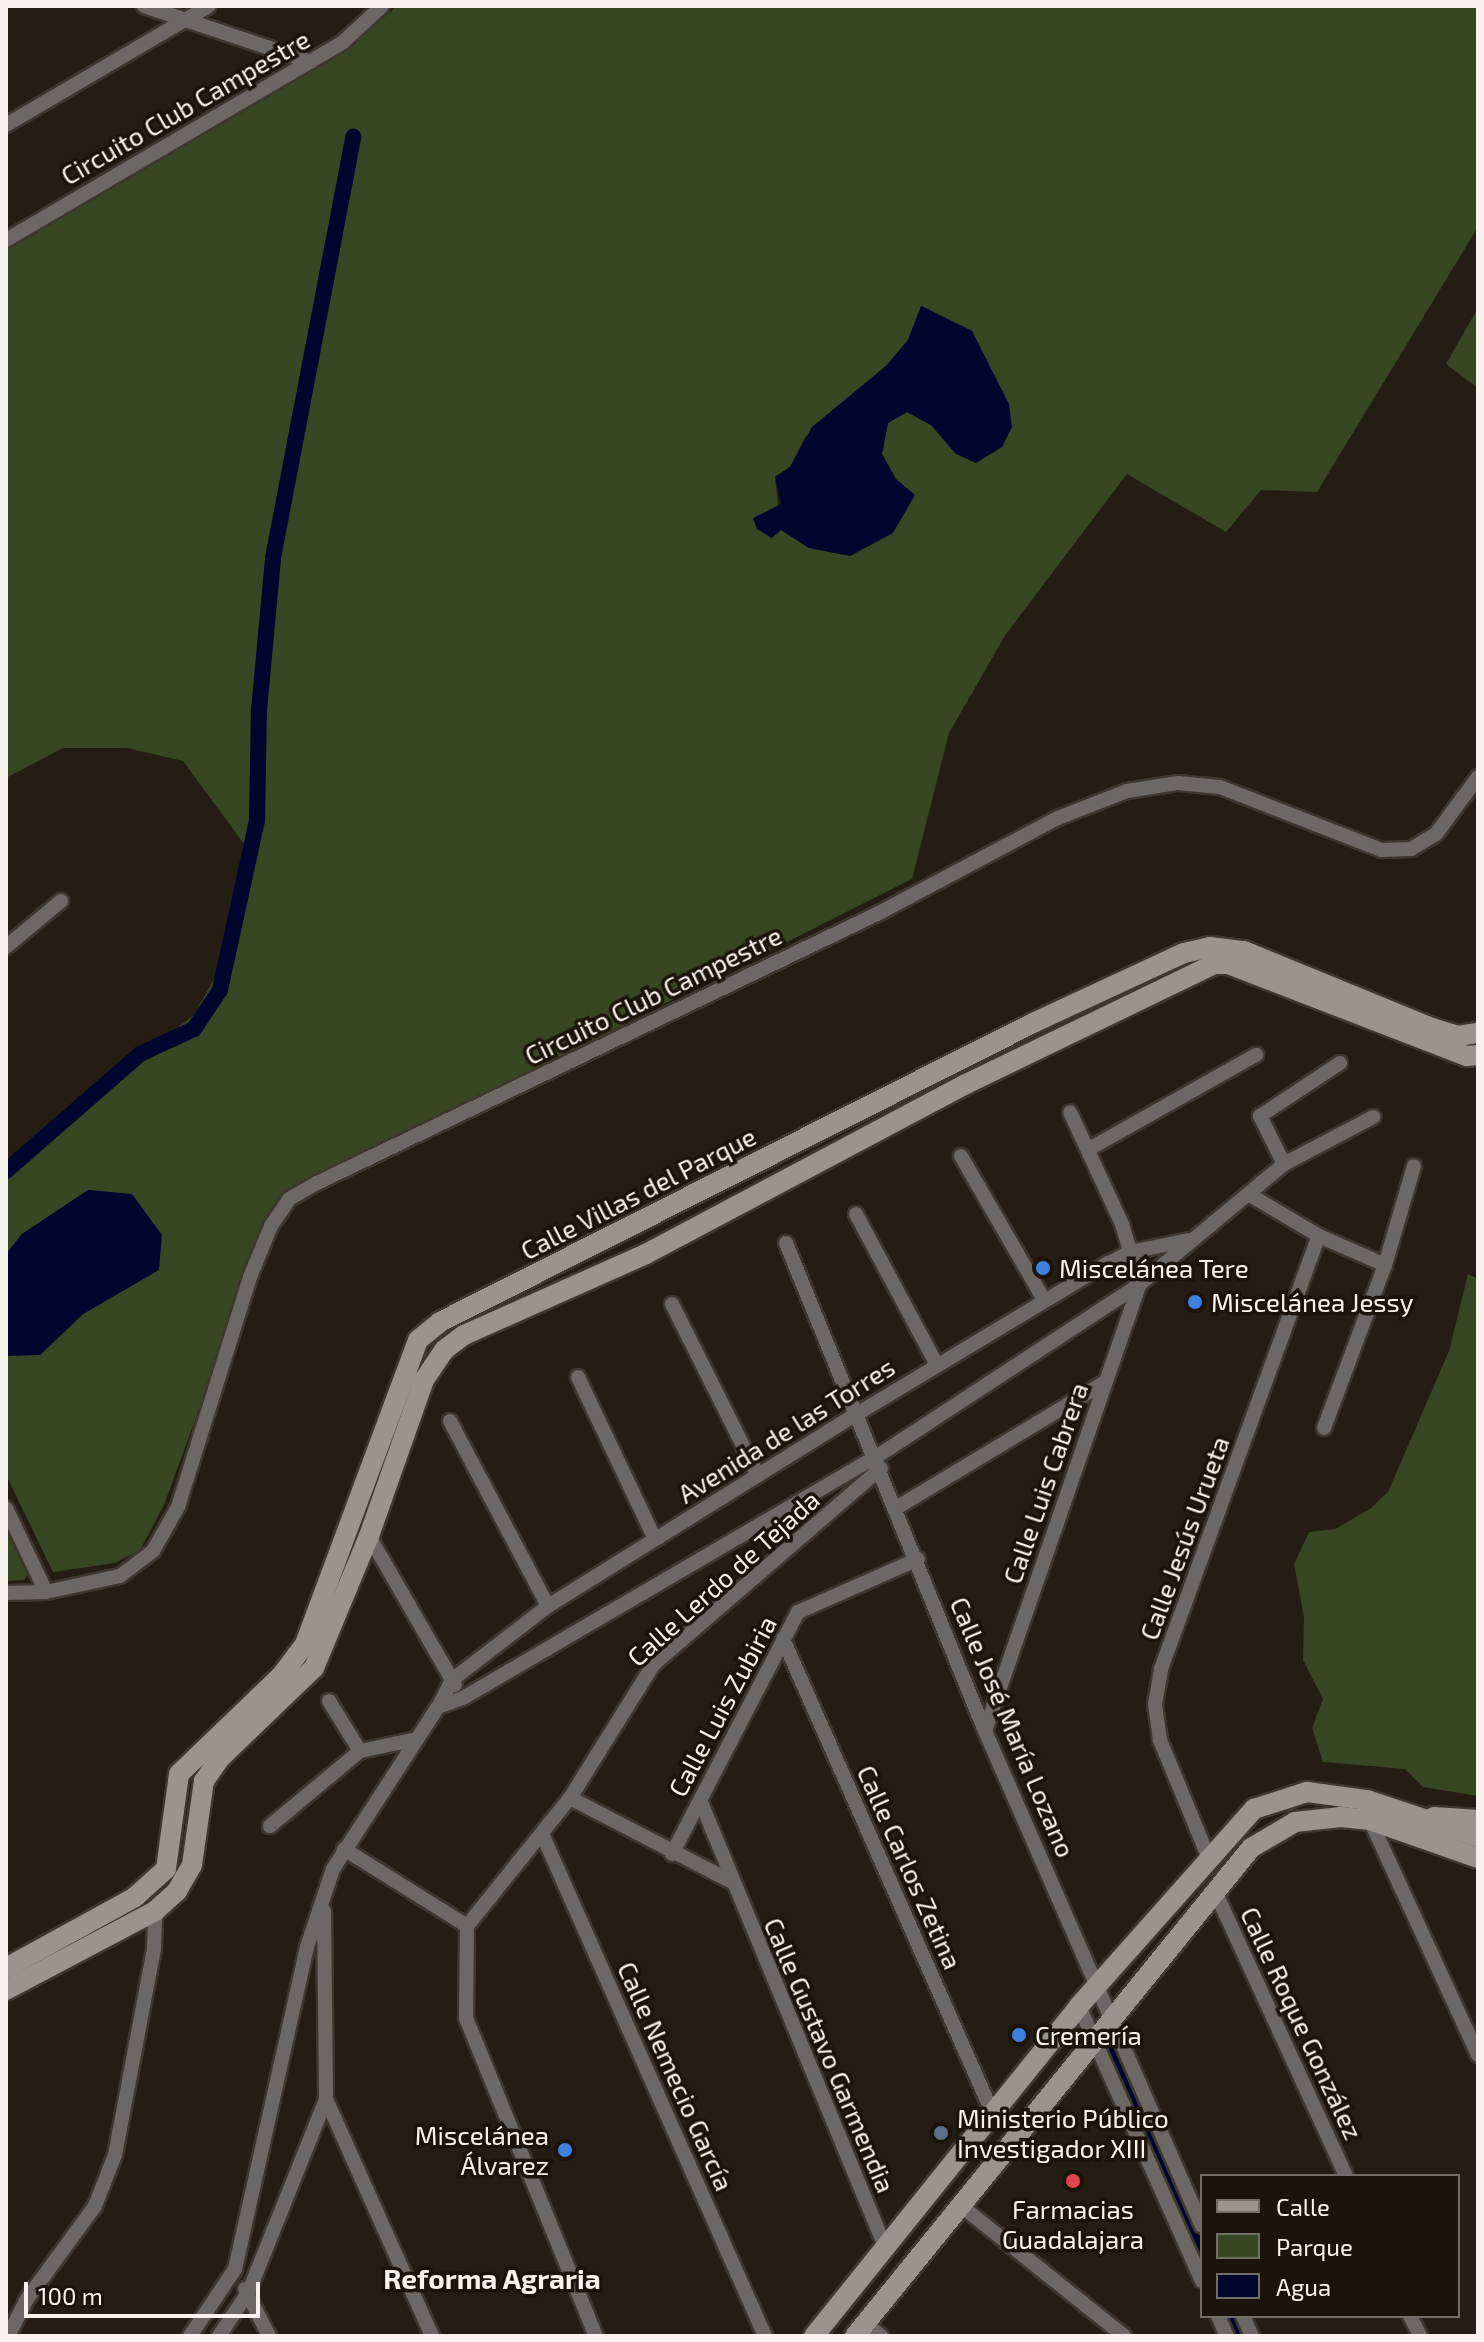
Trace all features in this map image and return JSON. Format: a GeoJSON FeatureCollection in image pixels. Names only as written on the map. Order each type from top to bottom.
{"type":"FeatureCollection","features":[{"type":"Feature","properties":{"kind":"main road","name":"Calle Villas del Parque"},"geometry":{"type":"LineString","coordinates":[[6,1968],[135,1897],[166,1869],[179,1774],[281,1676],[305,1644],[413,1351],[418,1340],[440,1322],[1033,1023],[1184,953],[1228,947],[1432,1028],[1458,1036],[1478,1033]]}},
{"type":"Feature","properties":{"kind":"main road","name":"Calle Villas del Parque"},"geometry":{"type":"LineString","coordinates":[[6,1990],[155,1911],[177,1891],[192,1865],[204,1781],[220,1758],[314,1668],[369,1536],[424,1380],[444,1350],[464,1335],[646,1254],[964,1085],[1191,973],[1228,964],[1467,1056],[1478,1055]]}},
{"type":"Feature","properties":{"kind":"main road"},"geometry":{"type":"LineString","coordinates":[[814,2336],[1079,2006],[1208,1856],[1254,1809],[1307,1792],[1367,1800],[1418,1820],[1478,1837]]}},
{"type":"Feature","properties":{"kind":"main road"},"geometry":{"type":"LineString","coordinates":[[867,2332],[960,2205],[1214,1889],[1251,1848],[1295,1822],[1320,1817],[1370,1820],[1448,1852],[1478,1870]]}},
{"type":"Feature","properties":{"kind":"main road"},"geometry":{"type":"LineString","coordinates":[[1418,1820],[1478,1820]]}},
{"type":"Feature","properties":{"kind":"main road"},"geometry":{"type":"LineString","coordinates":[[1448,1852],[1478,1858]]}},
{"type":"Feature","properties":{"kind":"street"},"geometry":{"type":"LineString","coordinates":[[144,6],[311,62]]}},
{"type":"Feature","properties":{"kind":"street"},"geometry":{"type":"LineString","coordinates":[[6,125],[209,6]]}},
{"type":"Feature","properties":{"kind":"street","name":"Circuito Club Campestre"},"geometry":{"type":"LineString","coordinates":[[6,240],[311,62],[343,42],[382,6]]}},
{"type":"Feature","properties":{"kind":"street","name":"Circuito Club Campestre"},"geometry":{"type":"LineString","coordinates":[[6,1593],[46,1592],[120,1576],[153,1551],[178,1507],[250,1277],[271,1226],[298,1193],[879,913],[1058,818],[1127,791],[1178,783],[1220,787],[1382,850],[1411,849],[1436,834],[1478,777]]}},
{"type":"Feature","properties":{"kind":"street"},"geometry":{"type":"LineString","coordinates":[[6,947],[61,901]]}},
{"type":"Feature","properties":{"kind":"street"},"geometry":{"type":"LineString","coordinates":[[1089,1149],[1256,1055]]}},
{"type":"Feature","properties":{"kind":"street"},"geometry":{"type":"LineString","coordinates":[[1284,1164],[1260,1116],[1340,1063]]}},
{"type":"Feature","properties":{"kind":"street"},"geometry":{"type":"LineString","coordinates":[[1070,1112],[1089,1149],[1131,1252],[1140,1284]]}},
{"type":"Feature","properties":{"kind":"street","name":"Avenida de las Torres"},"geometry":{"type":"LineString","coordinates":[[438,1707],[463,1698],[878,1462],[1140,1284],[1189,1240],[1250,1195],[1284,1164],[1373,1117]]}},
{"type":"Feature","properties":{"kind":"street"},"geometry":{"type":"LineString","coordinates":[[961,1156],[1044,1300]]}},
{"type":"Feature","properties":{"kind":"street"},"geometry":{"type":"LineString","coordinates":[[1324,1428],[1385,1265],[1414,1166]]}},
{"type":"Feature","properties":{"kind":"street"},"geometry":{"type":"LineString","coordinates":[[1250,1195],[1319,1236],[1385,1265]]}},
{"type":"Feature","properties":{"kind":"street"},"geometry":{"type":"LineString","coordinates":[[856,1214],[937,1365]]}},
{"type":"Feature","properties":{"kind":"street","name":"Calle Jesús Urueta"},"geometry":{"type":"LineString","coordinates":[[1208,1856],[1160,1740],[1155,1704],[1161,1669],[1319,1236]]}},
{"type":"Feature","properties":{"kind":"street","name":"Avenida de las Torres"},"geometry":{"type":"LineString","coordinates":[[230,2283],[274,2111],[307,1947],[324,1899],[344,1849],[438,1707],[452,1680],[548,1606],[1044,1300],[1131,1252],[1189,1240]]}},
{"type":"Feature","properties":{"kind":"street","name":"Calle José María Lozano"},"geometry":{"type":"LineString","coordinates":[[786,1243],[898,1507],[985,1731],[1200,2221]]}},
{"type":"Feature","properties":{"kind":"street","name":"Calle Luis Cabrera"},"geometry":{"type":"LineString","coordinates":[[985,1731],[1140,1284]]}},
{"type":"Feature","properties":{"kind":"street"},"geometry":{"type":"LineString","coordinates":[[672,1304],[758,1476]]}},
{"type":"Feature","properties":{"kind":"street"},"geometry":{"type":"LineString","coordinates":[[578,1377],[655,1539]]}},
{"type":"Feature","properties":{"kind":"street"},"geometry":{"type":"LineString","coordinates":[[898,1507],[1105,1382]]}},
{"type":"Feature","properties":{"kind":"street"},"geometry":{"type":"LineString","coordinates":[[450,1421],[548,1606]]}},
{"type":"Feature","properties":{"kind":"street","name":"Calle Lerdo de Tejada"},"geometry":{"type":"LineString","coordinates":[[467,1926],[543,1836],[653,1665],[878,1462]]}},
{"type":"Feature","properties":{"kind":"street"},"geometry":{"type":"LineString","coordinates":[[6,1508],[46,1592]]}},
{"type":"Feature","properties":{"kind":"street"},"geometry":{"type":"LineString","coordinates":[[369,1536],[463,1698]]}},
{"type":"Feature","properties":{"kind":"street","name":"Calle Luis Zubiria"},"geometry":{"type":"LineString","coordinates":[[672,1854],[783,1639],[807,1605],[918,1559]]}},
{"type":"Feature","properties":{"kind":"street","name":"Calle Carlos Zetina"},"geometry":{"type":"LineString","coordinates":[[783,1639],[993,2114]]}},
{"type":"Feature","properties":{"kind":"street"},"geometry":{"type":"LineString","coordinates":[[329,1701],[360,1751]]}},
{"type":"Feature","properties":{"kind":"street"},"geometry":{"type":"LineString","coordinates":[[270,1826],[360,1751],[417,1739]]}},
{"type":"Feature","properties":{"kind":"street"},"geometry":{"type":"LineString","coordinates":[[570,1798],[672,1854],[730,1881]]}},
{"type":"Feature","properties":{"kind":"street","name":"Calle Gustavo Garmendia"},"geometry":{"type":"LineString","coordinates":[[700,1800],[730,1881],[885,2247]]}},
{"type":"Feature","properties":{"kind":"street"},"geometry":{"type":"LineString","coordinates":[[1370,1820],[1478,2054]]}},
{"type":"Feature","properties":{"kind":"street","name":"Calle Nemecio García"},"geometry":{"type":"LineString","coordinates":[[543,1836],[765,2336]]}},
{"type":"Feature","properties":{"kind":"street"},"geometry":{"type":"LineString","coordinates":[[344,1849],[467,1926],[466,2018],[596,2336]]}},
{"type":"Feature","properties":{"kind":"street","name":"Calle Roque González"},"geometry":{"type":"LineString","coordinates":[[1214,1889],[1345,2174]]}},
{"type":"Feature","properties":{"kind":"street"},"geometry":{"type":"LineString","coordinates":[[219,2336],[249,2291],[326,2099],[324,1899]]}},
{"type":"Feature","properties":{"kind":"street"},"geometry":{"type":"LineString","coordinates":[[7,2336],[27,2299],[95,2206],[115,2155],[152,1964],[155,1911]]}},
{"type":"Feature","properties":{"kind":"street"},"geometry":{"type":"LineString","coordinates":[[1079,2006],[1200,2277]]}},
{"type":"Feature","properties":{"kind":"street"},"geometry":{"type":"LineString","coordinates":[[326,2099],[432,2336]]}},
{"type":"Feature","properties":{"kind":"street"},"geometry":{"type":"LineString","coordinates":[[960,2205],[1124,2336]]}},
{"type":"Feature","properties":{"kind":"street"},"geometry":{"type":"LineString","coordinates":[[190,2336],[230,2283],[249,2291],[269,2336]]}},
{"type":"Feature","properties":{"kind":"street"},"geometry":{"type":"LineString","coordinates":[[6,2314],[27,2299]]}},
{"type":"Feature","properties":{"kind":"street"},"geometry":{"type":"LineString","coordinates":[[1411,2318],[1420,2336]]}},
{"type":"Feature","properties":{"kind":"green space"},"geometry":{"type":"Polygon","coordinates":[[[397,6],[1478,6],[1478,227],[1317,492],[1261,490],[1226,532],[1127,474],[1006,634],[949,733],[912,879],[297,1189],[268,1221],[164,1505],[140,1550],[115,1563],[53,1572],[6,1475],[6,1353],[40,1355],[83,1314],[158,1270],[132,1195],[89,1190],[22,1234],[6,1254],[6,1168],[45,1128],[194,1015],[225,959],[244,844],[183,761],[127,748],[63,748],[6,778],[6,247],[229,120],[365,34],[397,6]],[[922,306],[908,340],[887,365],[805,437],[790,467],[775,477],[781,530],[809,548],[896,479],[882,454],[888,423],[907,412],[931,425],[956,454],[983,358],[972,331],[922,306]]]}},
{"type":"Feature","properties":{"kind":"green space"},"geometry":{"type":"Polygon","coordinates":[[[1478,308],[1478,388],[1446,364],[1478,308]]]}},
{"type":"Feature","properties":{"kind":"green space"},"geometry":{"type":"Polygon","coordinates":[[[1468,1274],[1478,1279],[1478,1796],[1423,1787],[1405,1769],[1323,1762],[1312,1728],[1323,1699],[1303,1660],[1304,1617],[1294,1564],[1309,1532],[1335,1529],[1370,1509],[1388,1492],[1449,1351],[1468,1274]]]}},
{"type":"Feature","properties":{"kind":"green space"},"geometry":{"type":"Polygon","coordinates":[[[6,1526],[31,1571],[24,1580],[6,1581],[6,1526]]]}},
{"type":"Feature","properties":{"kind":"water"},"geometry":{"type":"Polygon","coordinates":[[[921,306],[972,331],[1009,404],[1012,427],[1002,447],[976,463],[956,454],[931,425],[907,412],[888,423],[882,454],[896,479],[915,495],[893,533],[850,556],[809,548],[781,530],[772,538],[757,529],[753,518],[781,504],[775,477],[790,467],[812,427],[887,365],[908,340],[921,306]]]}},
{"type":"Feature","properties":{"kind":"water"},"geometry":{"type":"Polygon","coordinates":[[[88,1190],[132,1194],[162,1235],[159,1270],[83,1314],[40,1355],[7,1356],[6,1254],[22,1234],[88,1190]]]}},
{"type":"Feature","properties":{"kind":"waterway"},"geometry":{"type":"LineString","coordinates":[[6,1171],[140,1054],[194,1029],[220,990],[257,821],[259,710],[273,558],[353,137]]}},
{"type":"Feature","properties":{"kind":"waterway"},"geometry":{"type":"LineString","coordinates":[[1108,2047],[1200,2248]]}},
{"type":"Feature","properties":{"kind":"waterway"},"geometry":{"type":"LineString","coordinates":[[1232,2318],[1240,2336]]}},
{"type":"Feature","properties":{"kind":"place","name":"Miscelánea Tere"},"geometry":{"type":"Point","coordinates":[1043,1268]}},
{"type":"Feature","properties":{"kind":"place","name":"Miscelánea Jessy"},"geometry":{"type":"Point","coordinates":[1195,1302]}},
{"type":"Feature","properties":{"kind":"place","name":"Cremería"},"geometry":{"type":"Point","coordinates":[1019,2035]}},
{"type":"Feature","properties":{"kind":"place","name":"Ministerio Público Investigador XIII"},"geometry":{"type":"Point","coordinates":[941,2133]}},
{"type":"Feature","properties":{"kind":"place","name":"Miscelánea Álvarez"},"geometry":{"type":"Point","coordinates":[565,2150]}},
{"type":"Feature","properties":{"kind":"place","name":"Farmacias Guadalajara"},"geometry":{"type":"Point","coordinates":[1073,2181]}},
{"type":"Feature","properties":{"kind":"district","name":"Reforma Agraria"},"geometry":{"type":"Point","coordinates":[492,2278]}}]}
